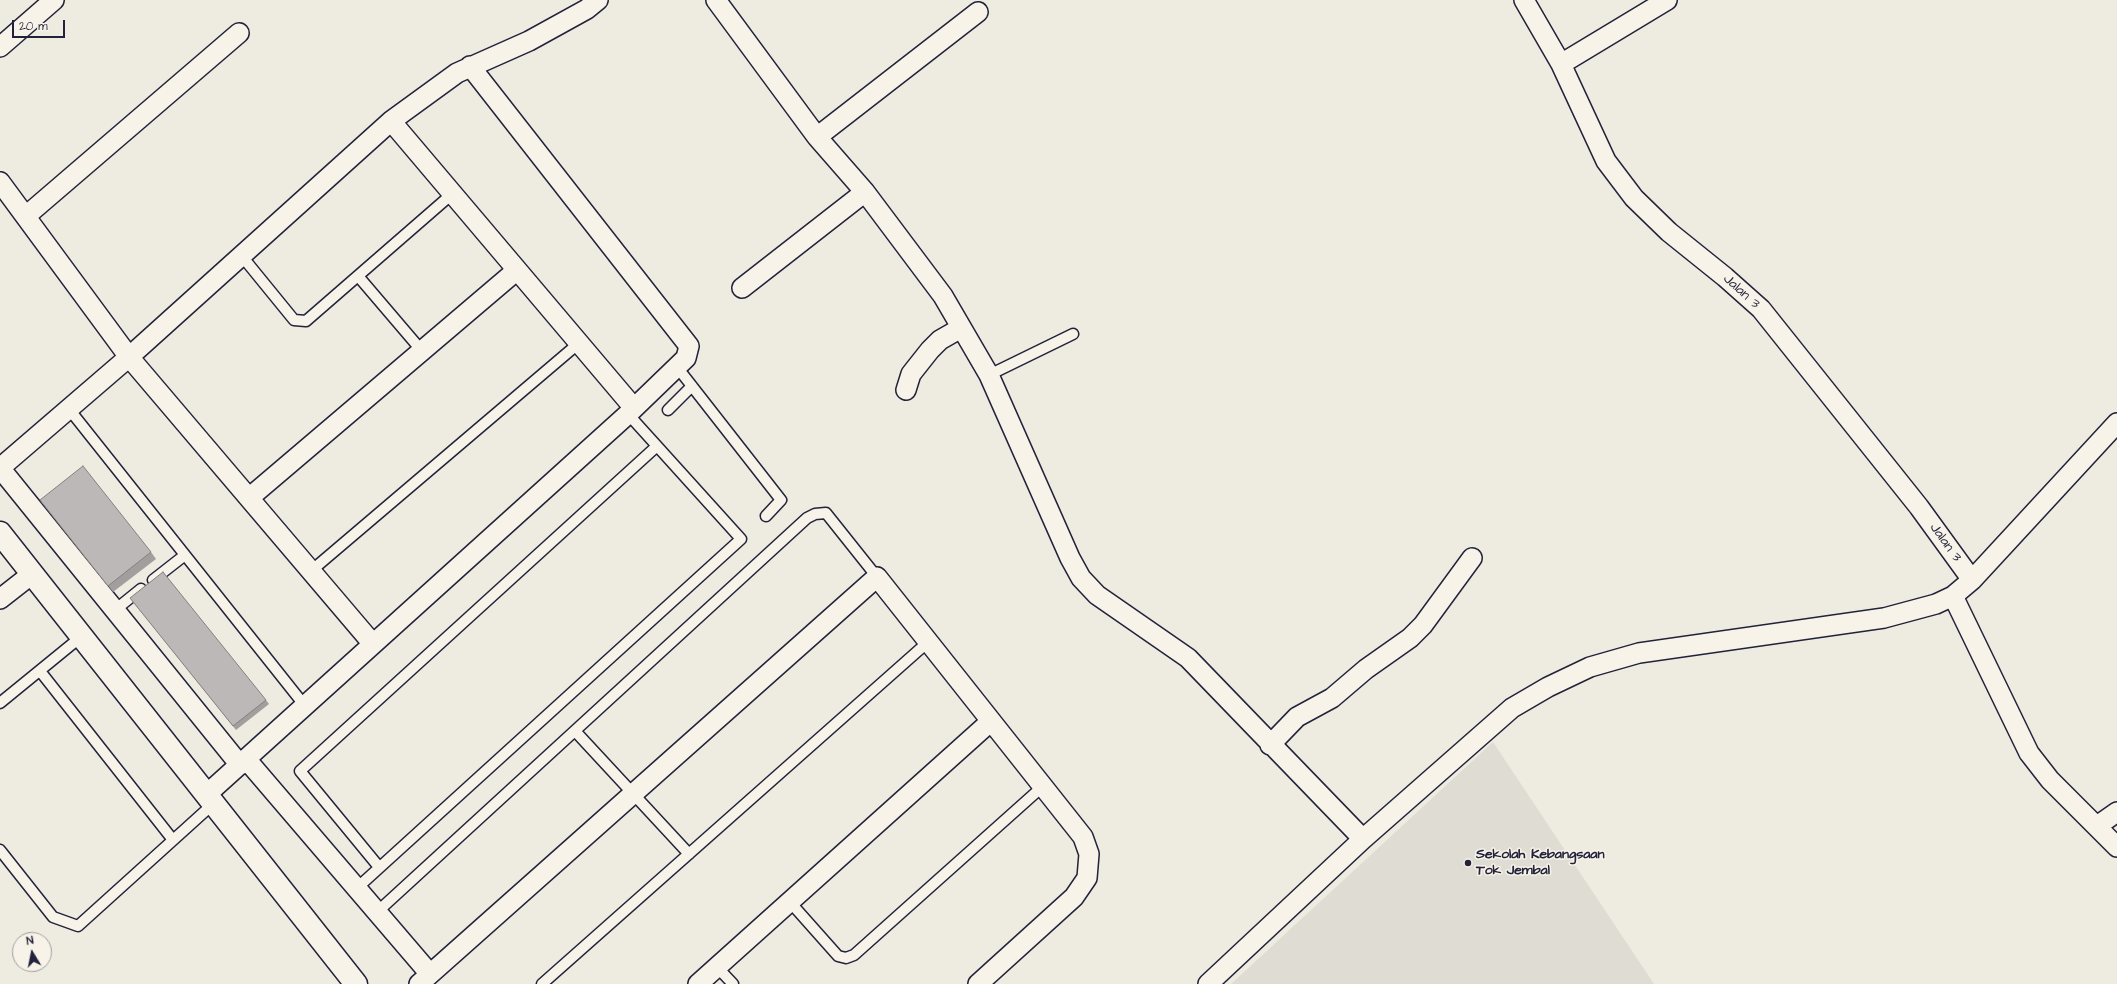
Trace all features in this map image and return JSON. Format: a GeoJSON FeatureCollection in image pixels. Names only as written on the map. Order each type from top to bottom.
{"type":"FeatureCollection","features":[{"type":"Feature","properties":{"kind":"main road"},"geometry":{"type":"LineString","coordinates":[[0,533],[356,984]]}},
{"type":"Feature","properties":{"kind":"street"},"geometry":{"type":"LineString","coordinates":[[0,47],[54,0]]}},
{"type":"Feature","properties":{"kind":"street"},"geometry":{"type":"LineString","coordinates":[[598,0],[587,9],[529,41],[457,73],[391,121],[129,357],[0,468],[115,610],[243,762],[357,888],[429,981],[633,794],[877,576],[990,722],[1083,837],[1088,854],[1088,878],[1074,897],[978,984]]}},
{"type":"Feature","properties":{"kind":"street"},"geometry":{"type":"LineString","coordinates":[[716,0],[817,137],[865,192],[943,296],[989,375],[1070,558],[1081,578],[1097,595],[1188,658],[1362,839]]}},
{"type":"Feature","properties":{"kind":"street","name":"Jalan 3"},"geometry":{"type":"LineString","coordinates":[[1524,0],[1561,64],[1606,161],[1634,198],[1668,232],[1725,277],[1761,310],[1914,501],[1972,580]]}},
{"type":"Feature","properties":{"kind":"street"},"geometry":{"type":"LineString","coordinates":[[1561,64],[1666,0]]}},
{"type":"Feature","properties":{"kind":"street"},"geometry":{"type":"LineString","coordinates":[[817,137],[978,12]]}},
{"type":"Feature","properties":{"kind":"street"},"geometry":{"type":"LineString","coordinates":[[26,216],[239,33]]}},
{"type":"Feature","properties":{"kind":"street"},"geometry":{"type":"LineString","coordinates":[[210,800],[243,762],[631,411],[686,358],[689,346],[470,66]]}},
{"type":"Feature","properties":{"kind":"street"},"geometry":{"type":"LineString","coordinates":[[391,121],[579,343],[631,411]]}},
{"type":"Feature","properties":{"kind":"street"},"geometry":{"type":"LineString","coordinates":[[0,182],[129,357],[374,644]]}},
{"type":"Feature","properties":{"kind":"street"},"geometry":{"type":"LineString","coordinates":[[742,288],[865,192]]}},
{"type":"Feature","properties":{"kind":"street"},"geometry":{"type":"LineString","coordinates":[[249,498],[517,270]]}},
{"type":"Feature","properties":{"kind":"street"},"geometry":{"type":"LineString","coordinates":[[906,390],[911,374],[930,350],[940,340],[961,328]]}},
{"type":"Feature","properties":{"kind":"street"},"geometry":{"type":"LineString","coordinates":[[1208,984],[1362,839],[1512,708],[1590,667],[1639,653],[1830,625],[1913,611],[1936,604],[1953,596],[1972,580],[2117,423]]}},
{"type":"Feature","properties":{"kind":"street"},"geometry":{"type":"LineString","coordinates":[[1270,745],[1297,717],[1332,698],[1366,669],[1410,638],[1423,625],[1472,558]]}},
{"type":"Feature","properties":{"kind":"street"},"geometry":{"type":"LineString","coordinates":[[0,599],[32,574]]}},
{"type":"Feature","properties":{"kind":"street"},"geometry":{"type":"LineString","coordinates":[[1953,596],[2029,753],[2050,780],[2117,847]]}},
{"type":"Feature","properties":{"kind":"street"},"geometry":{"type":"LineString","coordinates":[[698,984],[990,722]]}},
{"type":"Feature","properties":{"kind":"street"},"geometry":{"type":"LineString","coordinates":[[2097,826],[2117,812]]}},
{"type":"Feature","properties":{"kind":"lane"},"geometry":{"type":"LineString","coordinates":[[241,255],[294,320],[306,321],[452,194]]}},
{"type":"Feature","properties":{"kind":"lane"},"geometry":{"type":"LineString","coordinates":[[358,276],[422,351]]}},
{"type":"Feature","properties":{"kind":"lane"},"geometry":{"type":"LineString","coordinates":[[989,375],[1073,334]]}},
{"type":"Feature","properties":{"kind":"lane"},"geometry":{"type":"LineString","coordinates":[[311,571],[579,343]]}},
{"type":"Feature","properties":{"kind":"lane"},"geometry":{"type":"LineString","coordinates":[[677,367],[781,500],[766,516]]}},
{"type":"Feature","properties":{"kind":"lane"},"geometry":{"type":"LineString","coordinates":[[668,410],[692,386]]}},
{"type":"Feature","properties":{"kind":"lane"},"geometry":{"type":"LineString","coordinates":[[69,409],[305,706]]}},
{"type":"Feature","properties":{"kind":"lane"},"geometry":{"type":"LineString","coordinates":[[357,888],[741,539],[657,446],[631,411]]}},
{"type":"Feature","properties":{"kind":"lane"},"geometry":{"type":"LineString","coordinates":[[379,867],[300,771],[657,446]]}},
{"type":"Feature","properties":{"kind":"lane"},"geometry":{"type":"LineString","coordinates":[[376,913],[806,518],[815,514],[826,513],[877,576]]}},
{"type":"Feature","properties":{"kind":"lane"},"geometry":{"type":"LineString","coordinates":[[115,610],[185,555]]}},
{"type":"Feature","properties":{"kind":"lane"},"geometry":{"type":"LineString","coordinates":[[0,703],[82,636]]}},
{"type":"Feature","properties":{"kind":"lane"},"geometry":{"type":"LineString","coordinates":[[542,984],[928,642]]}},
{"type":"Feature","properties":{"kind":"lane"},"geometry":{"type":"LineString","coordinates":[[40,670],[173,840]]}},
{"type":"Feature","properties":{"kind":"lane"},"geometry":{"type":"LineString","coordinates":[[575,731],[689,854]]}},
{"type":"Feature","properties":{"kind":"lane"},"geometry":{"type":"LineString","coordinates":[[790,902],[838,956],[846,958],[854,955],[1042,787]]}},
{"type":"Feature","properties":{"kind":"lane"},"geometry":{"type":"LineString","coordinates":[[0,850],[53,916],[78,926],[173,840],[210,800]]}},
{"type":"Feature","properties":{"kind":"lane"},"geometry":{"type":"LineString","coordinates":[[717,967],[733,984]]}},
{"type":"Feature","properties":{"kind":"shaded area","name":"Sekolah Kebangsaan Tok Jembal"},"geometry":{"type":"Polygon","coordinates":[[[1493,742],[1654,984],[1231,984],[1493,742]]]}},
{"type":"Feature","properties":{"kind":"building"},"geometry":{"type":"Polygon","coordinates":[[[83,466],[151,552],[108,586],[40,500],[83,466]]]}},
{"type":"Feature","properties":{"kind":"building"},"geometry":{"type":"Polygon","coordinates":[[[163,572],[266,700],[233,726],[130,598],[163,572]]]}},
{"type":"Feature","properties":{"kind":"place","name":"Sekolah Kebangsaan Tok Jembal"},"geometry":{"type":"Point","coordinates":[1468,863]}}]}
